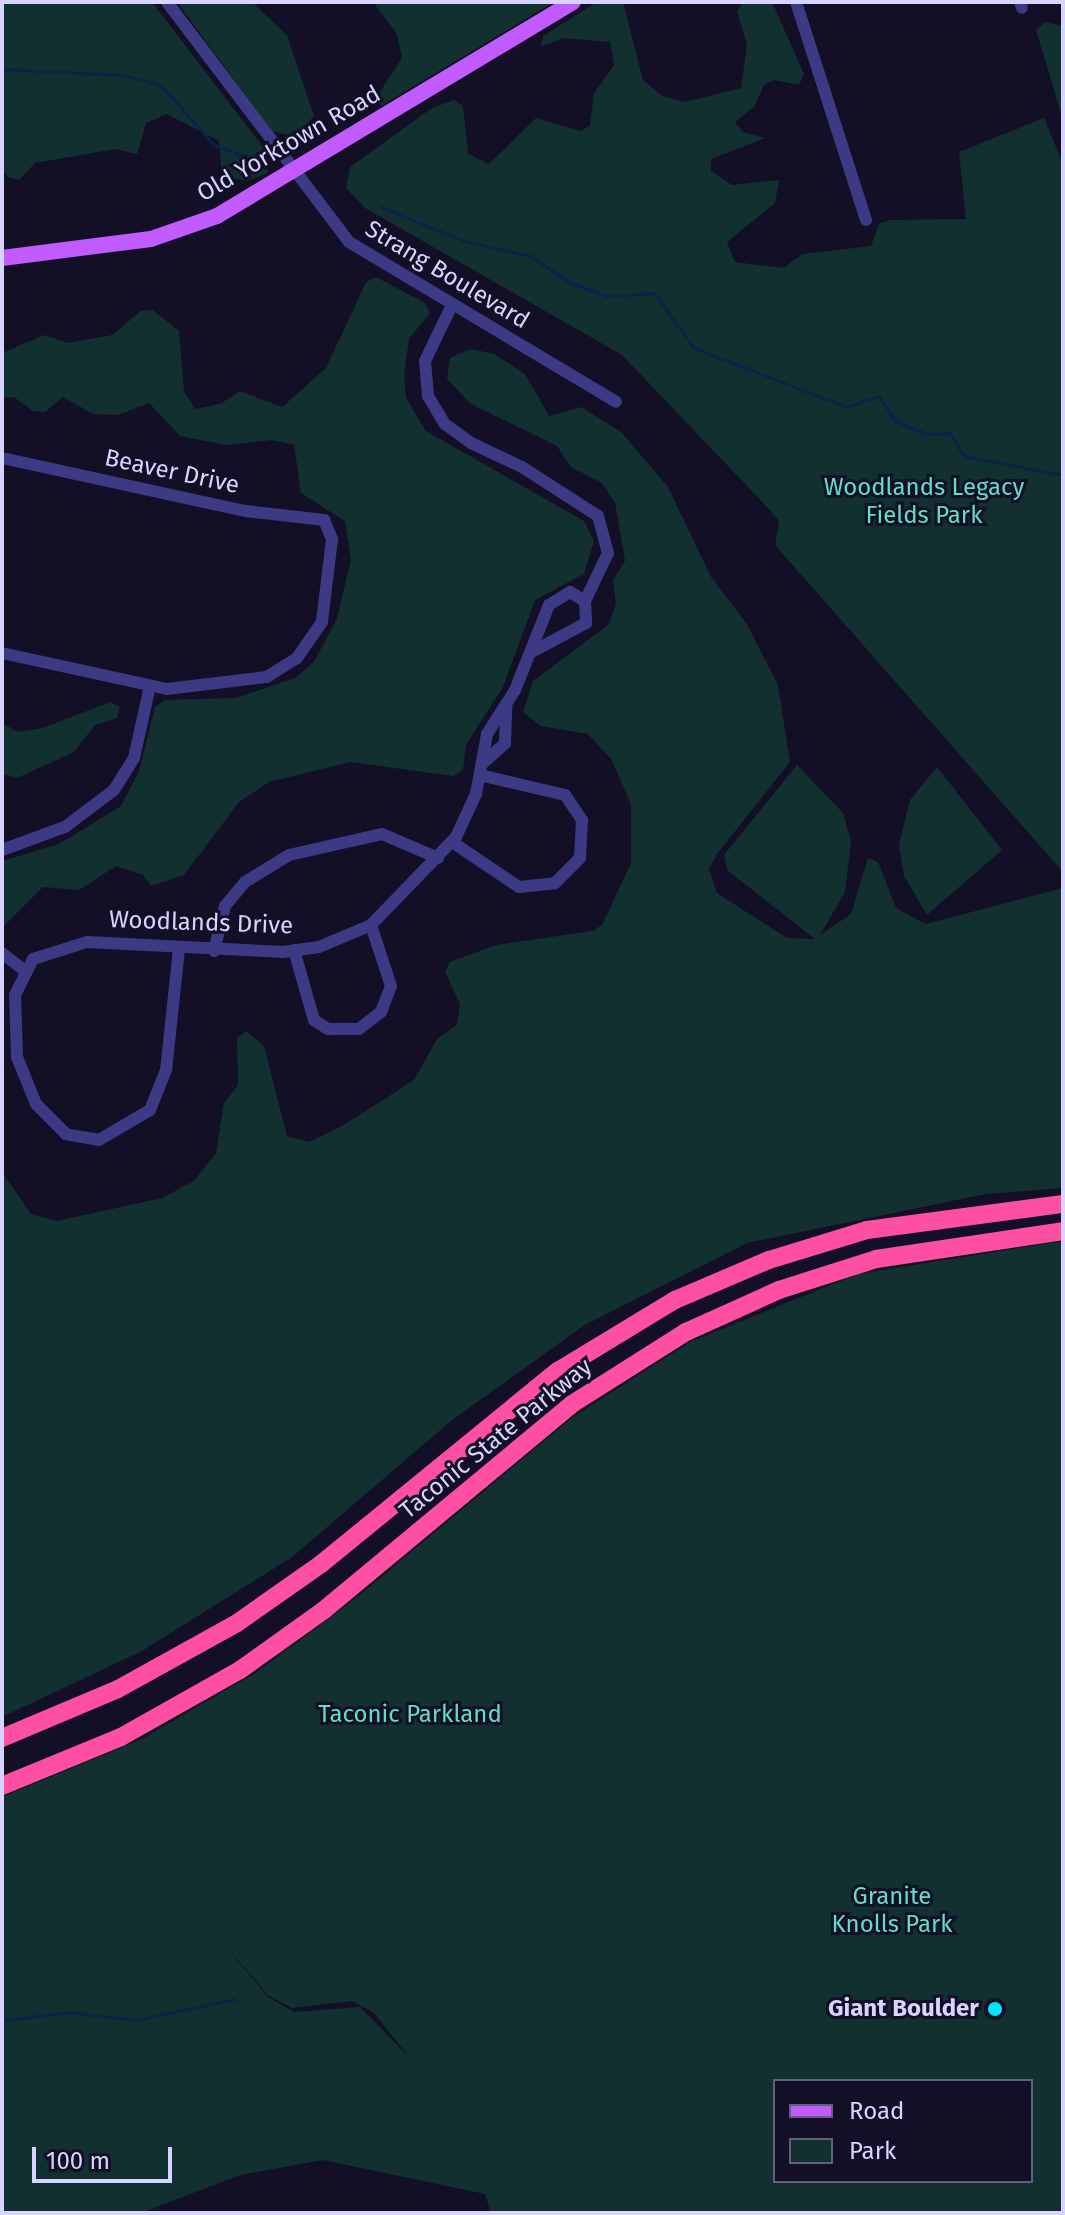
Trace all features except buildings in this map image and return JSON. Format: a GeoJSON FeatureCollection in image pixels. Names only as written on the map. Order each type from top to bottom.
{"type":"FeatureCollection","features":[{"type":"Feature","properties":{"kind":"highway","name":"Taconic State Parkway"},"geometry":{"type":"LineString","coordinates":[[2,1738],[118,1689],[246,1617],[347,1544],[549,1377],[675,1300],[769,1260],[867,1230],[1063,1204]]}},
{"type":"Feature","properties":{"kind":"highway","name":"Taconic State Parkway"},"geometry":{"type":"LineString","coordinates":[[2,1786],[121,1737],[240,1670],[324,1610],[572,1404],[686,1332],[779,1290],[876,1259],[1063,1231]]}},
{"type":"Feature","properties":{"kind":"main road","name":"Old Yorktown Road"},"geometry":{"type":"LineString","coordinates":[[2,258],[176,232],[293,173],[573,2]]}},
{"type":"Feature","properties":{"kind":"street","name":"Strang Boulevard"},"geometry":{"type":"LineString","coordinates":[[167,2],[293,173],[349,242],[451,307],[616,402]]}},
{"type":"Feature","properties":{"kind":"street"},"geometry":{"type":"LineString","coordinates":[[796,2],[866,220]]}},
{"type":"Feature","properties":{"kind":"street"},"geometry":{"type":"LineString","coordinates":[[451,307],[425,361],[428,396],[445,424],[471,443],[522,467],[598,516],[608,553],[585,601],[586,623],[532,652]]}},
{"type":"Feature","properties":{"kind":"street","name":"Beaver Drive"},"geometry":{"type":"LineString","coordinates":[[2,458],[246,511],[324,520],[330,529],[329,598],[312,643],[297,658],[244,683],[150,686]]}},
{"type":"Feature","properties":{"kind":"street"},"geometry":{"type":"LineString","coordinates":[[565,633],[553,627],[547,613],[561,593],[585,601]]}},
{"type":"Feature","properties":{"kind":"street","name":"Woodlands Drive"},"geometry":{"type":"LineString","coordinates":[[24,970],[41,953],[87,942],[214,951],[294,950],[371,925],[452,842],[481,770],[487,734],[506,705],[547,613]]}},
{"type":"Feature","properties":{"kind":"street"},"geometry":{"type":"LineString","coordinates":[[2,653],[150,686],[134,758],[114,790],[65,827],[2,850]]}},
{"type":"Feature","properties":{"kind":"street","name":"Woodlands Drive"},"geometry":{"type":"LineString","coordinates":[[481,770],[505,743],[506,705]]}},
{"type":"Feature","properties":{"kind":"street"},"geometry":{"type":"LineString","coordinates":[[452,842],[519,887],[555,883],[580,858],[582,820],[565,795],[481,770]]}},
{"type":"Feature","properties":{"kind":"street"},"geometry":{"type":"LineString","coordinates":[[214,951],[225,906],[245,882],[289,855],[382,834],[438,858]]}},
{"type":"Feature","properties":{"kind":"street"},"geometry":{"type":"LineString","coordinates":[[294,950],[314,1020],[328,1029],[359,1029],[381,1012],[391,986],[371,925]]}},
{"type":"Feature","properties":{"kind":"street"},"geometry":{"type":"LineString","coordinates":[[2,953],[24,970],[13,1015],[23,1079],[55,1127],[75,1138],[99,1140],[140,1120],[157,1094],[166,1070],[179,949]]}},
{"type":"Feature","properties":{"kind":"green space"},"geometry":{"type":"Polygon","coordinates":[[[2,2],[152,2],[266,151],[268,173],[246,181],[222,176],[219,141],[167,114],[146,123],[137,154],[115,149],[35,163],[19,180],[8,177],[2,170],[2,2]]]}},
{"type":"Feature","properties":{"kind":"green space"},"geometry":{"type":"Polygon","coordinates":[[[177,2],[252,2],[287,35],[314,116],[295,137],[272,131],[177,2]]]}},
{"type":"Feature","properties":{"kind":"green space"},"geometry":{"type":"Polygon","coordinates":[[[373,2],[554,2],[381,106],[376,98],[402,58],[397,34],[373,2]]]}},
{"type":"Feature","properties":{"kind":"green space","name":"Woodlands Legacy Fields Park"},"geometry":{"type":"Polygon","coordinates":[[[597,2],[623,2],[643,80],[662,96],[685,102],[741,88],[747,44],[737,12],[743,2],[772,2],[804,74],[799,85],[774,80],[764,85],[754,107],[735,122],[743,132],[765,138],[711,159],[711,171],[732,185],[779,180],[775,203],[727,242],[735,262],[783,268],[803,254],[871,246],[879,224],[889,220],[966,219],[959,152],[1044,118],[1063,164],[1063,872],[775,545],[779,521],[769,509],[622,355],[365,208],[346,188],[350,167],[432,108],[454,100],[463,106],[468,154],[489,164],[536,118],[580,131],[590,126],[594,93],[614,65],[610,42],[563,38],[541,47],[543,36],[597,2]]]}},
{"type":"Feature","properties":{"kind":"green space"},"geometry":{"type":"Polygon","coordinates":[[[1045,22],[1063,26],[1063,120],[1036,30],[1045,22]]]}},
{"type":"Feature","properties":{"kind":"green space"},"geometry":{"type":"Polygon","coordinates":[[[376,277],[425,303],[430,313],[409,339],[404,374],[406,398],[426,431],[584,521],[594,541],[584,574],[535,600],[503,687],[466,745],[463,770],[453,776],[350,762],[269,782],[239,802],[184,875],[151,886],[143,875],[116,866],[79,890],[43,887],[2,928],[2,861],[59,844],[121,806],[139,771],[155,707],[165,700],[236,698],[295,678],[314,662],[337,619],[351,559],[345,521],[301,493],[294,445],[272,440],[226,445],[180,436],[149,403],[118,415],[93,414],[63,397],[45,412],[33,411],[14,397],[2,398],[2,353],[44,335],[68,343],[112,335],[141,311],[153,310],[179,331],[184,391],[195,409],[220,404],[240,391],[282,407],[326,368],[366,282],[376,277]]]}},
{"type":"Feature","properties":{"kind":"green space"},"geometry":{"type":"Polygon","coordinates":[[[471,349],[494,354],[525,374],[549,416],[581,407],[621,432],[668,487],[711,577],[747,624],[778,685],[790,762],[717,854],[709,869],[717,893],[787,938],[815,939],[727,870],[724,855],[797,765],[843,813],[851,841],[845,892],[820,935],[851,914],[868,858],[878,862],[896,908],[926,924],[1063,888],[1063,1188],[986,1194],[747,1243],[583,1326],[451,1421],[291,1558],[142,1651],[2,1717],[2,1172],[31,1214],[57,1221],[162,1198],[194,1181],[216,1153],[224,1103],[238,1085],[237,1038],[246,1031],[264,1046],[287,1136],[309,1142],[342,1126],[414,1080],[437,1039],[457,1025],[460,1004],[445,972],[450,962],[496,945],[592,931],[602,925],[631,863],[631,804],[611,759],[588,734],[541,726],[523,712],[533,681],[608,625],[616,604],[613,580],[625,561],[615,503],[602,483],[571,467],[557,446],[471,404],[447,379],[450,358],[471,349]]]}},
{"type":"Feature","properties":{"kind":"green space"},"geometry":{"type":"Polygon","coordinates":[[[110,702],[120,707],[117,718],[95,725],[74,752],[17,778],[2,774],[2,723],[18,732],[43,728],[110,702]]]}},
{"type":"Feature","properties":{"kind":"green space"},"geometry":{"type":"Polygon","coordinates":[[[937,767],[1002,850],[927,915],[904,876],[899,845],[910,800],[937,767]]]}},
{"type":"Feature","properties":{"kind":"green space"},"geometry":{"type":"Polygon","coordinates":[[[1063,1241],[1063,2213],[491,2213],[485,2194],[323,2160],[240,2175],[141,2213],[2,2213],[2,1797],[142,1739],[257,1672],[355,1599],[573,1417],[692,1341],[858,1274],[1063,1241]],[[222,1942],[268,1997],[294,2012],[360,2007],[409,2057],[374,2013],[352,2001],[292,2008],[269,1996],[222,1942]]]}},
{"type":"Feature","properties":{"kind":"waterway"},"geometry":{"type":"LineString","coordinates":[[2,69],[124,75],[161,85],[214,145],[247,157]]}},
{"type":"Feature","properties":{"kind":"waterway"},"geometry":{"type":"LineString","coordinates":[[381,207],[464,241],[530,256],[571,283],[607,296],[654,293],[694,348],[846,407],[879,396],[895,421],[927,434],[950,433],[964,456],[1063,475]]}},
{"type":"Feature","properties":{"kind":"waterway"},"geometry":{"type":"LineString","coordinates":[[2,2021],[67,2012],[136,2020],[235,1999]]}},
{"type":"Feature","properties":{"kind":"place","name":"Giant Boulder"},"geometry":{"type":"Point","coordinates":[995,2009]}},
{"type":"Feature","properties":{"kind":"park label","name":"Taconic Parkland"},"geometry":{"type":"Point","coordinates":[410,1715]}},
{"type":"Feature","properties":{"kind":"park label","name":"Granite Knolls Park"},"geometry":{"type":"Point","coordinates":[892,1911]}}]}
